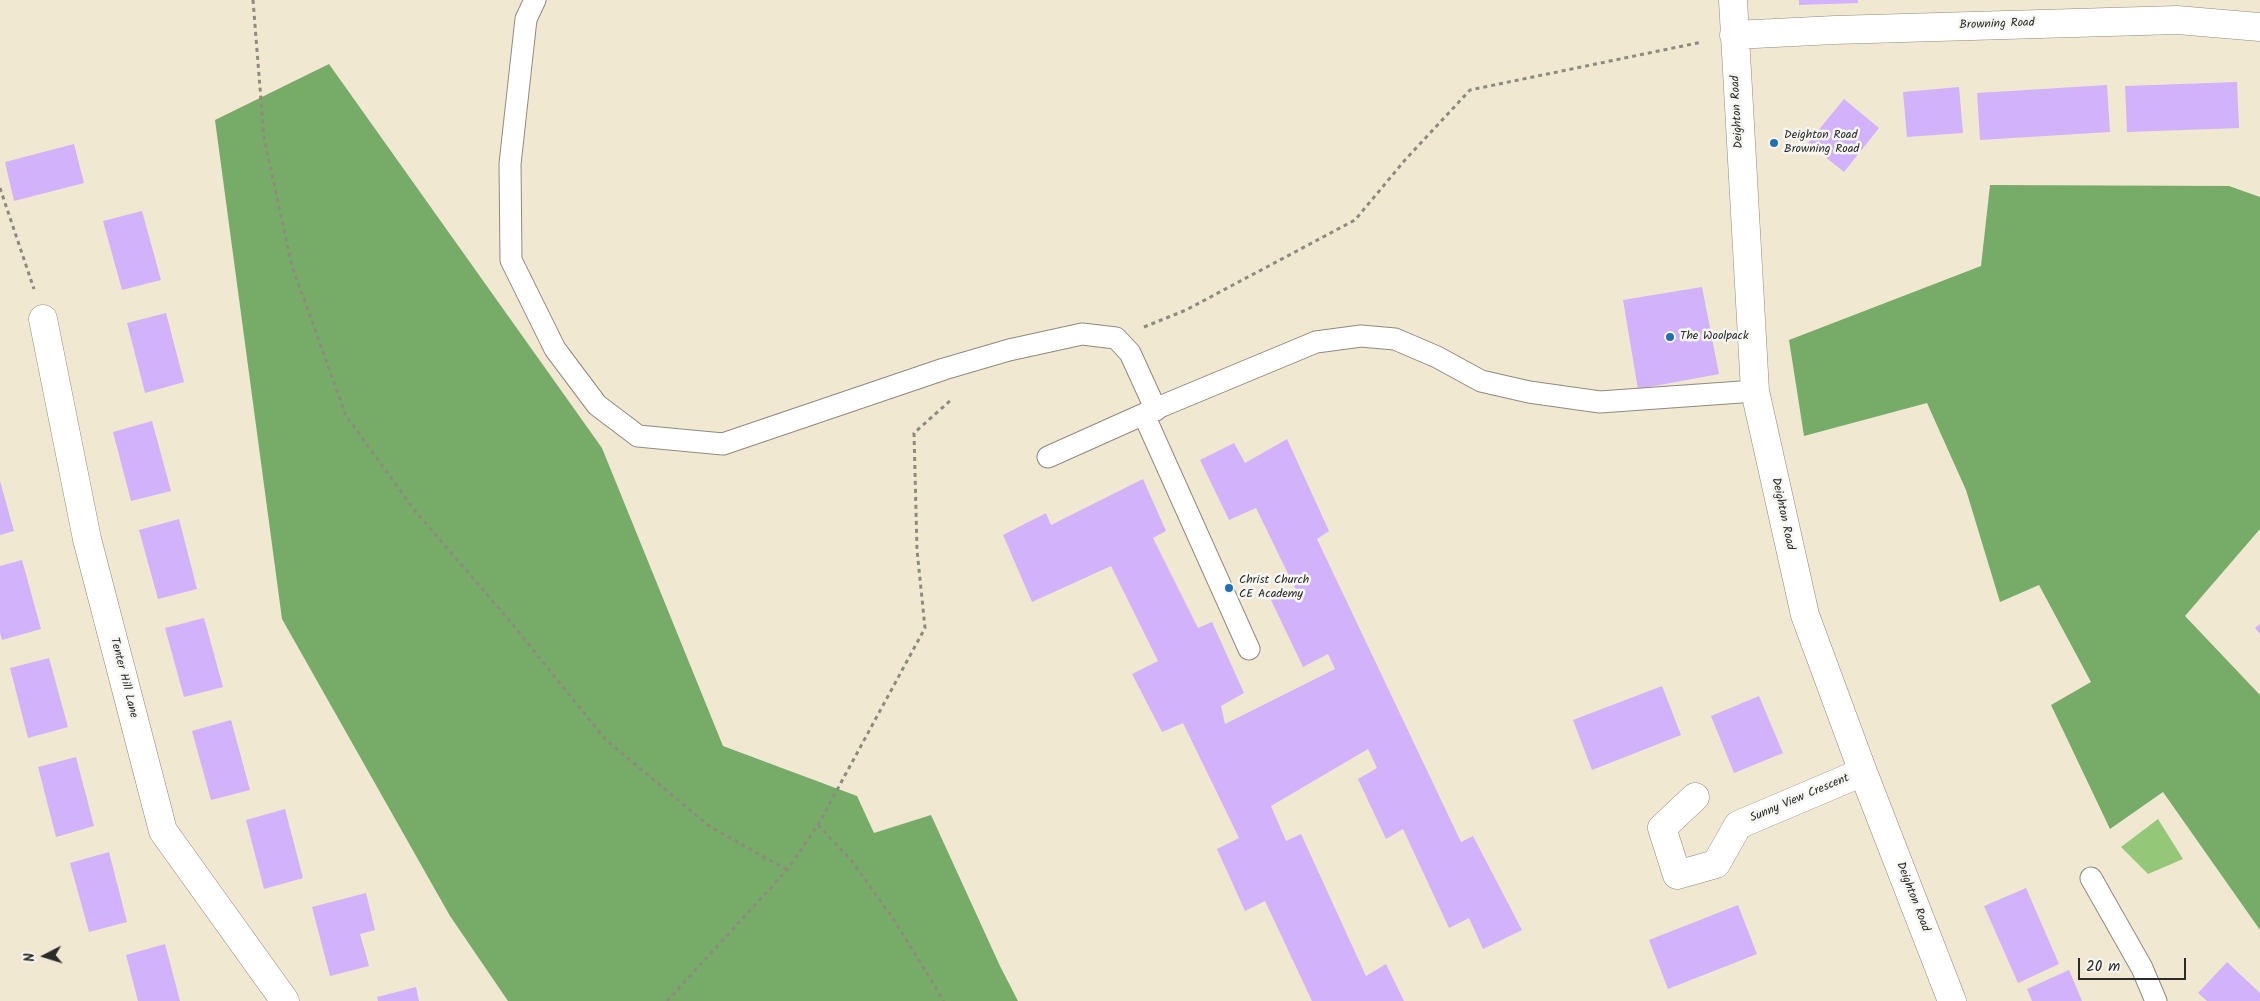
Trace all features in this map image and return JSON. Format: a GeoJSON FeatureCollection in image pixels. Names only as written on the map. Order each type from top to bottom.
{"type":"FeatureCollection","features":[{"type":"Feature","properties":{"kind":"street","name":"Deighton Road"},"geometry":{"type":"LineString","coordinates":[[1733,0],[1755,391],[1805,615],[1863,772],[1952,1001]]}},
{"type":"Feature","properties":{"kind":"street","name":"Browning Road"},"geometry":{"type":"LineString","coordinates":[[1734,35],[2176,10],[2260,27]]}},
{"type":"Feature","properties":{"kind":"street","name":"Tenter Hill Lane"},"geometry":{"type":"LineString","coordinates":[[44,319],[87,539],[163,831],[284,1001]]}},
{"type":"Feature","properties":{"kind":"street","name":"Sunny View Crescent"},"geometry":{"type":"LineString","coordinates":[[1695,797],[1662,828],[1677,875],[1716,864],[1738,825],[1863,772]]}},
{"type":"Feature","properties":{"kind":"lane"},"geometry":{"type":"LineString","coordinates":[[535,0],[526,19],[510,164],[511,260],[555,349],[597,405],[638,436],[723,444],[944,369],[1008,350],[1082,334],[1116,338],[1130,353],[1150,412],[1249,649]]}},
{"type":"Feature","properties":{"kind":"lane"},"geometry":{"type":"LineString","coordinates":[[1048,457],[1257,365],[1316,342],[1361,336],[1395,339],[1436,357],[1481,381],[1528,392],[1600,402],[1755,391]]}},
{"type":"Feature","properties":{"kind":"lane"},"geometry":{"type":"LineString","coordinates":[[2091,878],[2142,968],[2156,1001]]}},
{"type":"Feature","properties":{"kind":"path"},"geometry":{"type":"LineString","coordinates":[[252,0],[264,138],[290,257],[346,416],[416,512],[509,620],[605,739],[709,826],[786,870],[667,1001]]}},
{"type":"Feature","properties":{"kind":"path"},"geometry":{"type":"LineString","coordinates":[[1470,90],[1734,35]]}},
{"type":"Feature","properties":{"kind":"path"},"geometry":{"type":"LineString","coordinates":[[0,188],[44,319]]}},
{"type":"Feature","properties":{"kind":"path"},"geometry":{"type":"LineString","coordinates":[[818,825],[851,860],[894,920],[944,1001]]}},
{"type":"Feature","properties":{"kind":"green space"},"geometry":{"type":"Polygon","coordinates":[[[329,64],[602,448],[723,746],[857,796],[874,833],[931,815],[1018,1001],[508,1001],[450,916],[282,619],[215,120],[329,64]]]}},
{"type":"Feature","properties":{"kind":"green space"},"geometry":{"type":"Polygon","coordinates":[[[1990,185],[2229,186],[2260,197],[2260,529],[2185,616],[2260,695],[2260,930],[2163,792],[2110,829],[2051,705],[2091,682],[2039,585],[2000,602],[1966,490],[1927,403],[1804,436],[1789,340],[1981,266],[1990,185]]]}},
{"type":"Feature","properties":{"kind":"green space"},"geometry":{"type":"Polygon","coordinates":[[[2158,819],[2183,859],[2148,874],[2121,847],[2158,819]]]}},
{"type":"Feature","properties":{"kind":"building"},"geometry":{"type":"Polygon","coordinates":[[[1799,0],[1858,0],[1858,3],[1799,5],[1799,0]]]}},
{"type":"Feature","properties":{"kind":"building"},"geometry":{"type":"Polygon","coordinates":[[[2237,82],[2239,128],[2127,132],[2125,86],[2237,82]]]}},
{"type":"Feature","properties":{"kind":"building"},"geometry":{"type":"Polygon","coordinates":[[[2107,85],[2110,132],[1980,140],[1977,93],[2107,85]]]}},
{"type":"Feature","properties":{"kind":"building"},"geometry":{"type":"Polygon","coordinates":[[[1959,87],[1963,133],[1907,137],[1903,92],[1959,87]]]}},
{"type":"Feature","properties":{"kind":"building"},"geometry":{"type":"Polygon","coordinates":[[[1844,99],[1879,128],[1844,172],[1808,143],[1844,99]]]}},
{"type":"Feature","properties":{"kind":"building"},"geometry":{"type":"Polygon","coordinates":[[[74,144],[84,183],[14,201],[5,162],[74,144]]]}},
{"type":"Feature","properties":{"kind":"building"},"geometry":{"type":"Polygon","coordinates":[[[142,211],[161,280],[122,290],[103,221],[142,211]]]}},
{"type":"Feature","properties":{"kind":"building","name":"The Woolpack"},"geometry":{"type":"Polygon","coordinates":[[[1702,287],[1719,374],[1638,389],[1623,300],[1702,287]]]}},
{"type":"Feature","properties":{"kind":"building"},"geometry":{"type":"Polygon","coordinates":[[[166,313],[184,382],[145,393],[127,323],[166,313]]]}},
{"type":"Feature","properties":{"kind":"building"},"geometry":{"type":"Polygon","coordinates":[[[152,421],[171,491],[131,501],[113,432],[152,421]]]}},
{"type":"Feature","properties":{"kind":"building"},"geometry":{"type":"Polygon","coordinates":[[[1287,439],[1329,531],[1317,539],[1461,842],[1473,836],[1522,930],[1483,949],[1469,918],[1449,928],[1403,829],[1386,839],[1358,779],[1377,768],[1368,749],[1271,806],[1286,841],[1301,834],[1366,976],[1386,964],[1404,1001],[1312,1001],[1265,901],[1245,911],[1217,849],[1239,838],[1183,723],[1162,732],[1132,674],[1158,661],[1111,566],[1032,602],[1003,535],[1046,513],[1051,525],[1143,479],[1166,531],[1153,538],[1198,628],[1212,622],[1244,693],[1221,706],[1225,724],[1335,669],[1328,654],[1303,667],[1271,600],[1296,590],[1256,508],[1229,520],[1200,460],[1234,443],[1245,463],[1287,439]]]}},
{"type":"Feature","properties":{"kind":"building"},"geometry":{"type":"Polygon","coordinates":[[[0,481],[14,531],[0,535],[0,481]]]}},
{"type":"Feature","properties":{"kind":"building"},"geometry":{"type":"Polygon","coordinates":[[[179,519],[197,589],[158,599],[139,530],[179,519]]]}},
{"type":"Feature","properties":{"kind":"building"},"geometry":{"type":"Polygon","coordinates":[[[22,560],[41,629],[2,640],[0,633],[0,566],[22,560]]]}},
{"type":"Feature","properties":{"kind":"building"},"geometry":{"type":"Polygon","coordinates":[[[204,618],[223,687],[184,697],[165,628],[204,618]]]}},
{"type":"Feature","properties":{"kind":"building"},"geometry":{"type":"Polygon","coordinates":[[[2260,624],[2260,634],[2255,628],[2260,624]]]}},
{"type":"Feature","properties":{"kind":"building"},"geometry":{"type":"Polygon","coordinates":[[[49,658],[68,727],[28,738],[10,668],[49,658]]]}},
{"type":"Feature","properties":{"kind":"building"},"geometry":{"type":"Polygon","coordinates":[[[1662,686],[1681,735],[1592,770],[1573,720],[1662,686]]]}},
{"type":"Feature","properties":{"kind":"building"},"geometry":{"type":"Polygon","coordinates":[[[1759,696],[1783,753],[1734,773],[1711,716],[1759,696]]]}},
{"type":"Feature","properties":{"kind":"building"},"geometry":{"type":"Polygon","coordinates":[[[231,720],[250,790],[211,800],[192,731],[231,720]]]}},
{"type":"Feature","properties":{"kind":"building"},"geometry":{"type":"Polygon","coordinates":[[[76,757],[94,826],[56,837],[38,767],[76,757]]]}},
{"type":"Feature","properties":{"kind":"building"},"geometry":{"type":"Polygon","coordinates":[[[285,809],[303,878],[264,889],[246,820],[285,809]]]}},
{"type":"Feature","properties":{"kind":"building"},"geometry":{"type":"Polygon","coordinates":[[[109,852],[127,922],[89,932],[70,863],[109,852]]]}},
{"type":"Feature","properties":{"kind":"building"},"geometry":{"type":"Polygon","coordinates":[[[2026,888],[2059,964],[2018,983],[1984,906],[2026,888]]]}},
{"type":"Feature","properties":{"kind":"building"},"geometry":{"type":"Polygon","coordinates":[[[366,893],[375,930],[360,934],[369,966],[330,976],[312,907],[366,893]]]}},
{"type":"Feature","properties":{"kind":"building"},"geometry":{"type":"Polygon","coordinates":[[[1738,905],[1757,954],[1668,989],[1649,940],[1738,905]]]}},
{"type":"Feature","properties":{"kind":"building"},"geometry":{"type":"Polygon","coordinates":[[[165,944],[180,1001],[138,1001],[126,955],[165,944]]]}},
{"type":"Feature","properties":{"kind":"building"},"geometry":{"type":"Polygon","coordinates":[[[2227,962],[2260,993],[2260,1001],[2207,1001],[2198,993],[2227,962]]]}},
{"type":"Feature","properties":{"kind":"building"},"geometry":{"type":"Polygon","coordinates":[[[2069,970],[2082,1001],[2032,1001],[2027,989],[2069,970]]]}},
{"type":"Feature","properties":{"kind":"building"},"geometry":{"type":"Polygon","coordinates":[[[416,987],[419,1001],[378,1001],[377,997],[416,987]]]}},
{"type":"Feature","properties":{"kind":"place","name":"Deighton Road Browning Road"},"geometry":{"type":"Point","coordinates":[1774,143]}},
{"type":"Feature","properties":{"kind":"place","name":"The Woolpack"},"geometry":{"type":"Point","coordinates":[1670,337]}},
{"type":"Feature","properties":{"kind":"place","name":"Christ Church CE Academy"},"geometry":{"type":"Point","coordinates":[1229,588]}}]}
